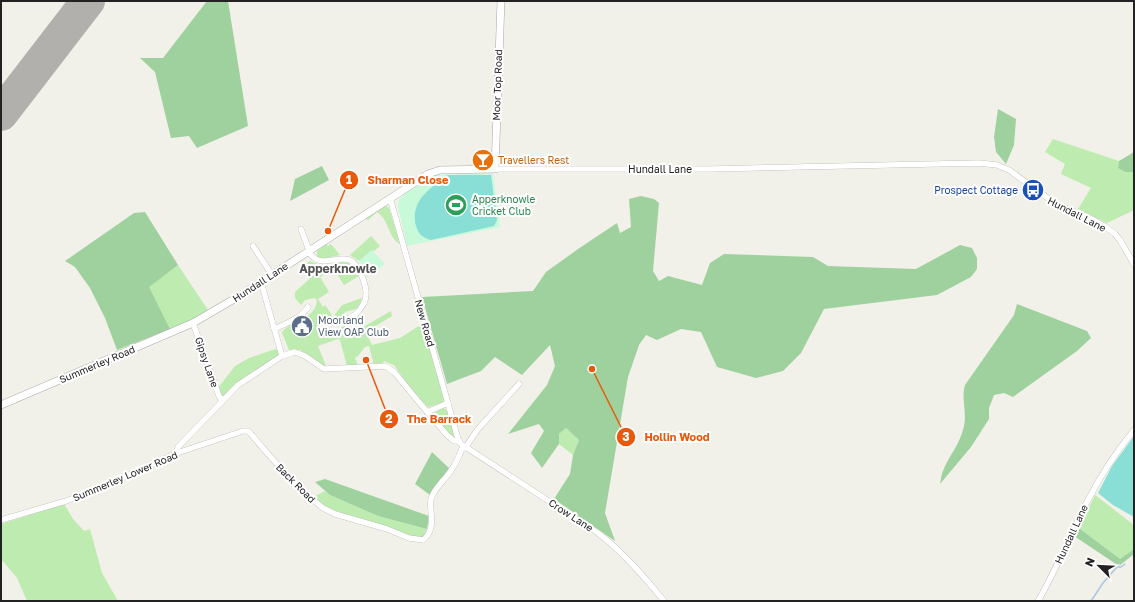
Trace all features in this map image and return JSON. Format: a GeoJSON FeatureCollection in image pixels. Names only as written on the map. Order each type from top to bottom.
{"type":"FeatureCollection","features":[{"type":"Feature","properties":{"kind":"street","name":"Moor Top Road"},"geometry":{"type":"LineString","coordinates":[[495,169],[501,1]]}},
{"type":"Feature","properties":{"kind":"street","name":"Hundall Lane"},"geometry":{"type":"LineString","coordinates":[[193,323],[272,275],[390,198],[435,171],[495,169],[711,169],[979,163],[997,165],[1009,170],[1056,204],[1086,216],[1111,231],[1120,240],[1134,264]]}},
{"type":"Feature","properties":{"kind":"street","name":"New Road"},"geometry":{"type":"LineString","coordinates":[[390,198],[448,403],[462,445]]}},
{"type":"Feature","properties":{"kind":"street"},"geometry":{"type":"LineString","coordinates":[[301,229],[312,257],[318,261],[347,258],[355,262],[359,267],[365,285],[365,301],[354,317],[346,318]]}},
{"type":"Feature","properties":{"kind":"street"},"geometry":{"type":"LineString","coordinates":[[253,246],[272,275]]}},
{"type":"Feature","properties":{"kind":"street"},"geometry":{"type":"LineString","coordinates":[[177,453],[178,447],[238,385],[282,356],[260,282]]}},
{"type":"Feature","properties":{"kind":"street"},"geometry":{"type":"LineString","coordinates":[[274,329],[300,316],[308,307]]}},
{"type":"Feature","properties":{"kind":"street","name":"Gipsy Lane"},"geometry":{"type":"LineString","coordinates":[[193,323],[219,396],[223,401]]}},
{"type":"Feature","properties":{"kind":"street","name":"Summerley Road"},"geometry":{"type":"LineString","coordinates":[[1,405],[193,323]]}},
{"type":"Feature","properties":{"kind":"street","name":"Crow Lane"},"geometry":{"type":"LineString","coordinates":[[282,356],[290,352],[299,353],[324,369],[386,366],[396,373],[427,412],[454,441],[572,516],[611,543],[641,573],[664,601]]}},
{"type":"Feature","properties":{"kind":"street"},"geometry":{"type":"LineString","coordinates":[[462,445],[519,384]]}},
{"type":"Feature","properties":{"kind":"street"},"geometry":{"type":"LineString","coordinates":[[427,412],[448,403]]}},
{"type":"Feature","properties":{"kind":"street","name":"Hundall Lane"},"geometry":{"type":"LineString","coordinates":[[1038,601],[1058,564],[1087,502],[1121,446],[1134,430]]}},
{"type":"Feature","properties":{"kind":"street","name":"Summerley Lower Road"},"geometry":{"type":"LineString","coordinates":[[1,520],[66,501],[105,486],[177,453],[243,431],[248,431]]}},
{"type":"Feature","properties":{"kind":"street","name":"Back Road"},"geometry":{"type":"LineString","coordinates":[[248,431],[299,488],[323,508],[335,514],[387,529],[409,538],[423,540],[430,529],[432,519],[432,498],[434,492],[452,470],[462,445]]}},
{"type":"Feature","properties":{"kind":"green space"},"geometry":{"type":"Polygon","coordinates":[[[207,1],[228,1],[248,126],[197,148],[189,136],[171,138],[155,72],[140,58],[163,58],[207,1]]]}},
{"type":"Feature","properties":{"kind":"green space"},"geometry":{"type":"Polygon","coordinates":[[[998,109],[1016,119],[1014,145],[1006,164],[996,152],[994,137],[998,109]]]}},
{"type":"Feature","properties":{"kind":"green space"},"geometry":{"type":"Polygon","coordinates":[[[1053,139],[1119,161],[1118,168],[1125,172],[1134,172],[1134,210],[1107,223],[1078,209],[1091,188],[1061,174],[1065,164],[1045,152],[1053,139]]]}},
{"type":"Feature","properties":{"kind":"green space"},"geometry":{"type":"Polygon","coordinates":[[[1134,152],[1134,172],[1125,172],[1118,168],[1119,161],[1134,152]]]}},
{"type":"Feature","properties":{"kind":"green space"},"geometry":{"type":"Polygon","coordinates":[[[322,166],[329,180],[290,201],[295,179],[322,166]]]}},
{"type":"Feature","properties":{"kind":"green space","name":"Apperknowle Cricket Club"},"geometry":{"type":"Polygon","coordinates":[[[493,173],[500,227],[407,246],[398,206],[399,200],[405,193],[435,175],[493,173]]]}},
{"type":"Feature","properties":{"kind":"green space"},"geometry":{"type":"Polygon","coordinates":[[[641,196],[654,199],[659,203],[653,271],[659,281],[668,276],[702,285],[710,263],[724,254],[813,257],[828,266],[916,269],[960,245],[972,248],[977,258],[977,269],[971,277],[937,295],[824,309],[801,353],[783,371],[756,378],[717,367],[701,332],[681,329],[657,340],[646,335],[639,345],[628,377],[605,513],[615,541],[554,499],[570,474],[573,455],[579,440],[566,428],[559,434],[559,444],[542,468],[531,453],[544,431],[539,424],[508,434],[547,385],[555,366],[550,345],[522,375],[495,357],[481,371],[447,384],[422,297],[533,291],[546,272],[617,223],[620,233],[631,227],[629,199],[641,196]]]}},
{"type":"Feature","properties":{"kind":"green space"},"geometry":{"type":"Polygon","coordinates":[[[386,206],[389,208],[400,244],[393,237],[384,219],[377,212],[368,220],[365,218],[386,206]]]}},
{"type":"Feature","properties":{"kind":"green space"},"geometry":{"type":"Polygon","coordinates":[[[145,212],[178,265],[149,287],[170,329],[117,350],[105,318],[90,288],[75,267],[65,261],[134,213],[145,212]]]}},
{"type":"Feature","properties":{"kind":"green space"},"geometry":{"type":"Polygon","coordinates":[[[371,236],[380,246],[374,251],[372,250],[359,261],[350,255],[371,236]]]}},
{"type":"Feature","properties":{"kind":"green space"},"geometry":{"type":"Polygon","coordinates":[[[326,244],[328,246],[331,244],[340,255],[322,259],[317,256],[317,251],[326,244]]]}},
{"type":"Feature","properties":{"kind":"green space"},"geometry":{"type":"Polygon","coordinates":[[[372,250],[385,264],[367,277],[359,261],[372,250]]]}},
{"type":"Feature","properties":{"kind":"green space"},"geometry":{"type":"Polygon","coordinates":[[[310,261],[323,265],[345,262],[349,263],[356,269],[359,276],[344,285],[333,268],[320,277],[329,292],[318,299],[323,307],[325,305],[332,315],[317,324],[321,330],[323,329],[328,338],[345,325],[349,335],[391,311],[392,316],[366,332],[372,345],[400,338],[422,324],[444,397],[444,401],[442,403],[428,407],[412,390],[394,365],[384,361],[382,364],[374,365],[369,346],[365,347],[355,358],[358,366],[347,366],[340,340],[338,339],[318,346],[326,366],[324,367],[300,350],[289,350],[282,333],[283,331],[287,327],[308,315],[316,306],[317,300],[314,298],[305,300],[301,305],[295,298],[295,292],[316,273],[307,263],[310,261]]]}},
{"type":"Feature","properties":{"kind":"green space"},"geometry":{"type":"Polygon","coordinates":[[[178,265],[208,310],[187,322],[170,329],[148,287],[178,265]]]}},
{"type":"Feature","properties":{"kind":"green space"},"geometry":{"type":"Polygon","coordinates":[[[362,298],[358,307],[345,312],[338,321],[335,314],[342,305],[362,298]]]}},
{"type":"Feature","properties":{"kind":"green space"},"geometry":{"type":"Polygon","coordinates":[[[1017,304],[1087,331],[1091,338],[1077,351],[1013,397],[1004,393],[994,395],[989,408],[989,419],[971,447],[940,484],[945,465],[960,439],[964,426],[965,385],[1014,315],[1017,304]]]}},
{"type":"Feature","properties":{"kind":"green space"},"geometry":{"type":"Polygon","coordinates":[[[276,349],[280,354],[279,356],[222,396],[218,388],[235,366],[249,358],[276,349]]]}},
{"type":"Feature","properties":{"kind":"green space"},"geometry":{"type":"Polygon","coordinates":[[[442,408],[447,411],[455,434],[454,436],[449,434],[433,414],[442,408]]]}},
{"type":"Feature","properties":{"kind":"green space"},"geometry":{"type":"Polygon","coordinates":[[[566,428],[579,440],[573,455],[559,444],[559,434],[566,428]]]}},
{"type":"Feature","properties":{"kind":"green space"},"geometry":{"type":"Polygon","coordinates":[[[432,452],[450,469],[430,495],[415,484],[432,452]]]}},
{"type":"Feature","properties":{"kind":"green space"},"geometry":{"type":"Polygon","coordinates":[[[325,479],[429,516],[427,529],[378,516],[330,495],[315,482],[325,479]]]}},
{"type":"Feature","properties":{"kind":"green space"},"geometry":{"type":"Polygon","coordinates":[[[325,491],[330,495],[378,516],[427,529],[423,537],[413,537],[330,509],[313,497],[325,491]]]}},
{"type":"Feature","properties":{"kind":"green space"},"geometry":{"type":"Polygon","coordinates":[[[1095,495],[1134,525],[1134,549],[1120,559],[1079,528],[1095,495]]]}},
{"type":"Feature","properties":{"kind":"green space"},"geometry":{"type":"Polygon","coordinates":[[[64,504],[73,519],[84,531],[90,529],[102,573],[118,601],[27,601],[17,578],[1,559],[1,524],[64,504]]]}},
{"type":"Feature","properties":{"kind":"green space"},"geometry":{"type":"Polygon","coordinates":[[[1079,528],[1120,559],[1134,549],[1134,554],[1119,566],[1074,536],[1079,528]]]}},
{"type":"Feature","properties":{"kind":"shaded area","name":"Apperknowle Cricket Club"},"geometry":{"type":"Polygon","coordinates":[[[448,175],[491,175],[497,220],[494,226],[431,240],[423,237],[417,229],[415,220],[418,204],[427,192],[441,179],[448,175]]]}},
{"type":"Feature","properties":{"kind":"shaded area"},"geometry":{"type":"Polygon","coordinates":[[[1134,436],[1134,517],[1113,505],[1098,493],[1112,466],[1134,436]]]}},
{"type":"Feature","properties":{"kind":"waterway"},"geometry":{"type":"LineString","coordinates":[[1091,601],[1103,583],[1117,567],[1121,567],[1125,564]]}},
{"type":"Feature","properties":{"kind":"runway"},"geometry":{"type":"LineString","coordinates":[[1,114],[88,1]]}},
{"type":"Feature","properties":{"kind":"place","name":"Travellers Rest"},"geometry":{"type":"Point","coordinates":[483,160]}},
{"type":"Feature","properties":{"kind":"place","name":"Prospect Cottage"},"geometry":{"type":"Point","coordinates":[1033,190]}},
{"type":"Feature","properties":{"kind":"place","name":"Apperknowle Cricket Club"},"geometry":{"type":"Point","coordinates":[456,205]}},
{"type":"Feature","properties":{"kind":"place","name":"Sharman Close"},"geometry":{"type":"Point","coordinates":[328,231]}},
{"type":"Feature","properties":{"kind":"place","name":"Moorland View OAP Club"},"geometry":{"type":"Point","coordinates":[302,326]}},
{"type":"Feature","properties":{"kind":"place","name":"The Barrack"},"geometry":{"type":"Point","coordinates":[366,360]}},
{"type":"Feature","properties":{"kind":"place","name":"Hollin Wood"},"geometry":{"type":"Point","coordinates":[592,369]}},
{"type":"Feature","properties":{"kind":"district","name":"Apperknowle"},"geometry":{"type":"Point","coordinates":[338,269]}}]}
